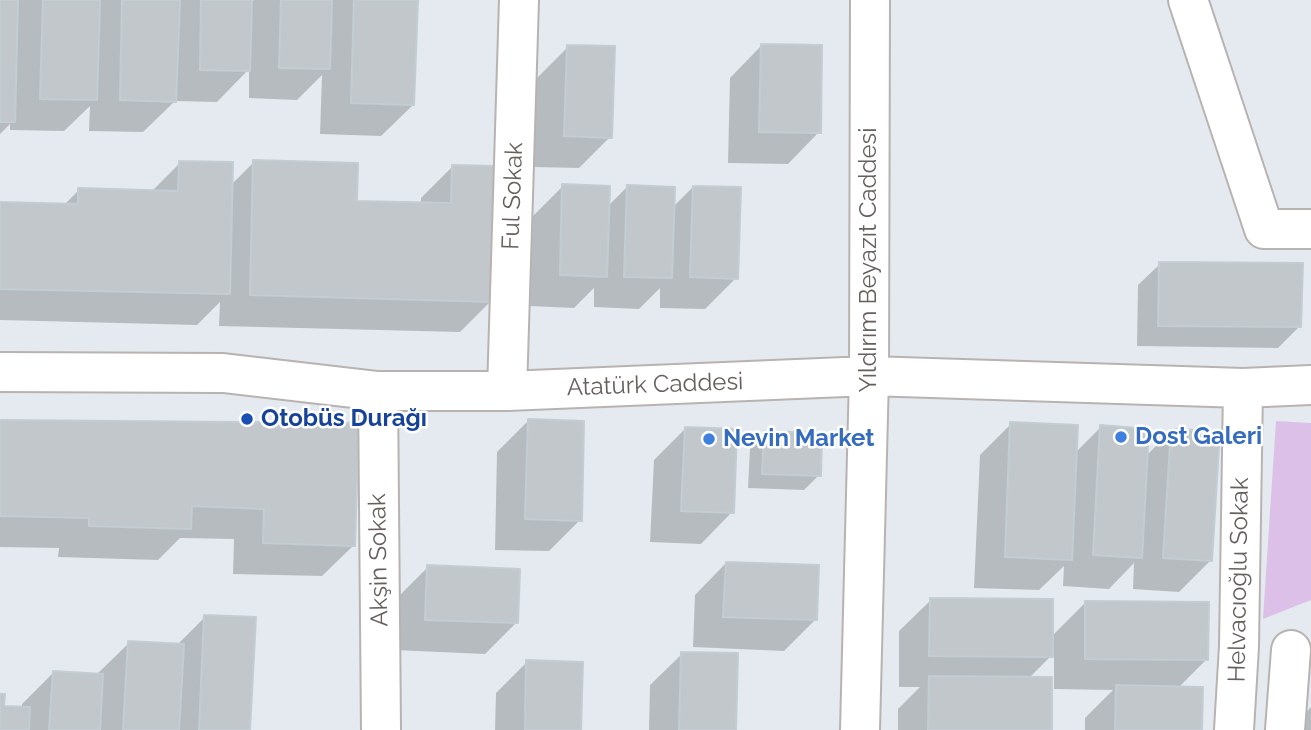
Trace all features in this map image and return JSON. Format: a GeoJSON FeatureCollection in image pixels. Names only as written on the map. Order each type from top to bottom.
{"type":"FeatureCollection","features":[{"type":"Feature","properties":{"kind":"street","name":"Ful Sokak"},"geometry":{"type":"LineString","coordinates":[[507,391],[519,0]]}},
{"type":"Feature","properties":{"kind":"street","name":"Yıldırım Beyazıt Caddesi"},"geometry":{"type":"LineString","coordinates":[[860,730],[869,376],[870,0]]}},
{"type":"Feature","properties":{"kind":"street"},"geometry":{"type":"LineString","coordinates":[[1188,0],[1264,229],[1311,229]]}},
{"type":"Feature","properties":{"kind":"street","name":"Atatürk Caddesi"},"geometry":{"type":"LineString","coordinates":[[0,372],[223,373],[378,391],[507,391],[869,376],[1243,388],[1311,385]]}},
{"type":"Feature","properties":{"kind":"street","name":"Helvacıoğlu Sokak"},"geometry":{"type":"LineString","coordinates":[[1234,730],[1239,646],[1243,388]]}},
{"type":"Feature","properties":{"kind":"street","name":"Akşin Sokak"},"geometry":{"type":"LineString","coordinates":[[378,391],[381,730]]}},
{"type":"Feature","properties":{"kind":"street"},"geometry":{"type":"LineString","coordinates":[[1239,646],[1301,650],[1285,730]]}},
{"type":"Feature","properties":{"kind":"shaded area"},"geometry":{"type":"Polygon","coordinates":[[[1276,421],[1311,423],[1311,600],[1263,619],[1276,421]]]}},
{"type":"Feature","properties":{"kind":"building"},"geometry":{"type":"Polygon","coordinates":[[[0,0],[18,0],[15,122],[0,122],[0,0]]]}},
{"type":"Feature","properties":{"kind":"building"},"geometry":{"type":"Polygon","coordinates":[[[43,0],[100,0],[97,100],[40,99],[43,0]]]}},
{"type":"Feature","properties":{"kind":"building"},"geometry":{"type":"Polygon","coordinates":[[[122,0],[180,0],[176,102],[120,100],[122,0]]]}},
{"type":"Feature","properties":{"kind":"building"},"geometry":{"type":"Polygon","coordinates":[[[201,0],[252,0],[250,71],[200,70],[201,0]]]}},
{"type":"Feature","properties":{"kind":"building"},"geometry":{"type":"Polygon","coordinates":[[[281,0],[332,0],[330,69],[279,68],[281,0]]]}},
{"type":"Feature","properties":{"kind":"building"},"geometry":{"type":"Polygon","coordinates":[[[354,0],[418,0],[414,105],[351,103],[354,0]]]}},
{"type":"Feature","properties":{"kind":"building"},"geometry":{"type":"Polygon","coordinates":[[[761,44],[822,45],[821,133],[759,132],[761,44]]]}},
{"type":"Feature","properties":{"kind":"building"},"geometry":{"type":"Polygon","coordinates":[[[567,45],[615,46],[612,138],[564,136],[567,45]]]}},
{"type":"Feature","properties":{"kind":"building"},"geometry":{"type":"Polygon","coordinates":[[[253,160],[358,163],[357,201],[451,203],[452,165],[497,166],[493,302],[250,295],[253,160]]]}},
{"type":"Feature","properties":{"kind":"building"},"geometry":{"type":"Polygon","coordinates":[[[179,161],[233,162],[230,294],[0,289],[0,202],[78,204],[78,188],[178,191],[179,161]]]}},
{"type":"Feature","properties":{"kind":"building"},"geometry":{"type":"Polygon","coordinates":[[[562,184],[610,186],[607,277],[560,275],[562,184]]]}},
{"type":"Feature","properties":{"kind":"building"},"geometry":{"type":"Polygon","coordinates":[[[627,185],[675,187],[672,278],[624,277],[627,185]]]}},
{"type":"Feature","properties":{"kind":"building"},"geometry":{"type":"Polygon","coordinates":[[[693,186],[741,187],[738,279],[690,277],[693,186]]]}},
{"type":"Feature","properties":{"kind":"building"},"geometry":{"type":"Polygon","coordinates":[[[1159,262],[1303,263],[1301,327],[1158,326],[1159,262]]]}},
{"type":"Feature","properties":{"kind":"building"},"geometry":{"type":"Polygon","coordinates":[[[528,419],[584,421],[582,521],[525,519],[528,419]]]}},
{"type":"Feature","properties":{"kind":"building"},"geometry":{"type":"Polygon","coordinates":[[[0,420],[359,423],[355,546],[263,543],[264,509],[192,506],[191,529],[89,526],[89,518],[0,516],[0,420]]]}},
{"type":"Feature","properties":{"kind":"building"},"geometry":{"type":"Polygon","coordinates":[[[1010,422],[1078,425],[1072,560],[1005,557],[1010,422]]]}},
{"type":"Feature","properties":{"kind":"building"},"geometry":{"type":"Polygon","coordinates":[[[1100,425],[1149,429],[1142,558],[1093,555],[1100,425]]]}},
{"type":"Feature","properties":{"kind":"building"},"geometry":{"type":"Polygon","coordinates":[[[685,427],[737,429],[734,513],[681,511],[685,427]]]}},
{"type":"Feature","properties":{"kind":"building"},"geometry":{"type":"Polygon","coordinates":[[[1171,429],[1220,431],[1212,561],[1163,558],[1171,429]]]}},
{"type":"Feature","properties":{"kind":"building"},"geometry":{"type":"Polygon","coordinates":[[[764,431],[822,433],[821,476],[762,474],[764,431]]]}},
{"type":"Feature","properties":{"kind":"building"},"geometry":{"type":"Polygon","coordinates":[[[726,562],[819,565],[817,620],[723,617],[726,562]]]}},
{"type":"Feature","properties":{"kind":"building"},"geometry":{"type":"Polygon","coordinates":[[[427,565],[520,569],[518,623],[425,620],[427,565]]]}},
{"type":"Feature","properties":{"kind":"building"},"geometry":{"type":"Polygon","coordinates":[[[930,598],[1053,599],[1053,657],[929,656],[930,598]]]}},
{"type":"Feature","properties":{"kind":"building"},"geometry":{"type":"Polygon","coordinates":[[[1085,601],[1209,602],[1208,660],[1085,659],[1085,601]]]}},
{"type":"Feature","properties":{"kind":"building"},"geometry":{"type":"Polygon","coordinates":[[[204,615],[256,617],[250,730],[199,730],[204,615]]]}},
{"type":"Feature","properties":{"kind":"building"},"geometry":{"type":"Polygon","coordinates":[[[128,641],[184,644],[179,730],[123,730],[128,641]]]}},
{"type":"Feature","properties":{"kind":"building"},"geometry":{"type":"Polygon","coordinates":[[[681,652],[738,653],[736,730],[679,730],[681,652]]]}},
{"type":"Feature","properties":{"kind":"building"},"geometry":{"type":"Polygon","coordinates":[[[526,660],[583,662],[581,730],[525,730],[526,660]]]}},
{"type":"Feature","properties":{"kind":"building"},"geometry":{"type":"Polygon","coordinates":[[[53,671],[103,674],[100,730],[49,730],[53,671]]]}},
{"type":"Feature","properties":{"kind":"building"},"geometry":{"type":"Polygon","coordinates":[[[929,676],[1052,677],[1052,730],[928,730],[929,676]]]}},
{"type":"Feature","properties":{"kind":"building"},"geometry":{"type":"Polygon","coordinates":[[[1116,685],[1203,687],[1202,730],[1115,730],[1116,685]]]}},
{"type":"Feature","properties":{"kind":"building"},"geometry":{"type":"Polygon","coordinates":[[[0,694],[5,694],[4,706],[30,707],[29,730],[0,730],[0,694]]]}},
{"type":"Feature","properties":{"kind":"place","name":"Otobüs Durağı"},"geometry":{"type":"Point","coordinates":[247,419]}},
{"type":"Feature","properties":{"kind":"place","name":"Dost Galeri"},"geometry":{"type":"Point","coordinates":[1121,437]}},
{"type":"Feature","properties":{"kind":"place","name":"Nevin Market"},"geometry":{"type":"Point","coordinates":[709,439]}}]}
